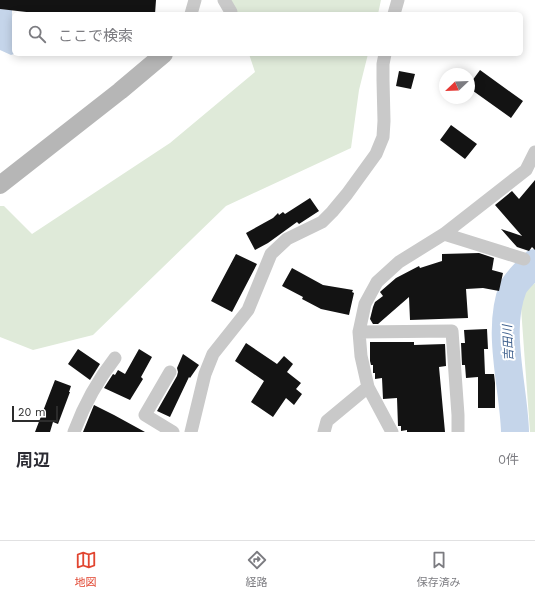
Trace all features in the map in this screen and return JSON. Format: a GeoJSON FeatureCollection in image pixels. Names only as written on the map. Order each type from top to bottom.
{"type":"FeatureCollection","features":[{"type":"Feature","properties":{"kind":"street"},"geometry":{"type":"LineString","coordinates":[[192,12],[195,0]]}},
{"type":"Feature","properties":{"kind":"street"},"geometry":{"type":"LineString","coordinates":[[224,0],[231,12]]}},
{"type":"Feature","properties":{"kind":"street"},"geometry":{"type":"LineString","coordinates":[[395,12],[398,0]]}},
{"type":"Feature","properties":{"kind":"street"},"geometry":{"type":"LineString","coordinates":[[0,185],[120,91],[162,56]]}},
{"type":"Feature","properties":{"kind":"street"},"geometry":{"type":"LineString","coordinates":[[191,432],[205,374],[214,354],[248,310],[270,254],[287,239],[322,222],[348,194],[376,154],[382,137],[384,121],[383,64],[385,56]]}},
{"type":"Feature","properties":{"kind":"street"},"geometry":{"type":"LineString","coordinates":[[392,432],[368,387],[361,356],[359,332],[365,304],[377,282],[399,262],[444,234],[526,170],[535,152]]}},
{"type":"Feature","properties":{"kind":"street"},"geometry":{"type":"LineString","coordinates":[[444,234],[524,259]]}},
{"type":"Feature","properties":{"kind":"street"},"geometry":{"type":"LineString","coordinates":[[359,332],[452,331],[458,432]]}},
{"type":"Feature","properties":{"kind":"street"},"geometry":{"type":"LineString","coordinates":[[74,432],[82,409],[101,376],[115,358]]}},
{"type":"Feature","properties":{"kind":"street"},"geometry":{"type":"LineString","coordinates":[[170,372],[145,415],[173,432]]}},
{"type":"Feature","properties":{"kind":"street"},"geometry":{"type":"LineString","coordinates":[[324,432],[326,421],[368,387]]}},
{"type":"Feature","properties":{"kind":"green space"},"geometry":{"type":"Polygon","coordinates":[[[228,0],[381,0],[378,12],[233,12],[228,0]]]}},
{"type":"Feature","properties":{"kind":"green space"},"geometry":{"type":"Polygon","coordinates":[[[250,56],[368,56],[359,90],[351,148],[226,206],[93,335],[33,350],[0,337],[0,206],[4,206],[32,234],[170,143],[255,72],[250,56]]]}},
{"type":"Feature","properties":{"kind":"green space"},"geometry":{"type":"Polygon","coordinates":[[[535,283],[535,432],[530,432],[520,294],[535,283]]]}},
{"type":"Feature","properties":{"kind":"water"},"geometry":{"type":"Polygon","coordinates":[[[0,9],[12,10],[12,55],[0,50],[0,9]]]}},
{"type":"Feature","properties":{"kind":"building"},"geometry":{"type":"Polygon","coordinates":[[[0,0],[156,0],[155,12],[26,12],[0,9],[0,0]]]}},
{"type":"Feature","properties":{"kind":"building"},"geometry":{"type":"Polygon","coordinates":[[[480,70],[523,101],[511,118],[475,92],[475,77],[480,70]]]}},
{"type":"Feature","properties":{"kind":"building"},"geometry":{"type":"Polygon","coordinates":[[[399,71],[415,74],[411,89],[396,86],[399,71]]]}},
{"type":"Feature","properties":{"kind":"building"},"geometry":{"type":"Polygon","coordinates":[[[451,125],[477,144],[465,159],[440,140],[451,125]]]}},
{"type":"Feature","properties":{"kind":"building"},"geometry":{"type":"Polygon","coordinates":[[[535,180],[535,250],[532,247],[529,251],[517,247],[501,229],[522,236],[495,205],[512,191],[519,199],[535,180]]]}},
{"type":"Feature","properties":{"kind":"building"},"geometry":{"type":"Polygon","coordinates":[[[310,198],[319,211],[299,224],[297,222],[268,243],[255,250],[246,233],[273,218],[278,213],[279,215],[283,212],[285,214],[310,198]]]}},
{"type":"Feature","properties":{"kind":"building"},"geometry":{"type":"Polygon","coordinates":[[[479,253],[494,258],[492,270],[503,273],[499,291],[483,288],[466,289],[468,318],[410,320],[409,297],[378,324],[373,324],[370,319],[375,302],[383,296],[380,292],[396,278],[419,266],[420,268],[442,261],[442,254],[479,253]]]}},
{"type":"Feature","properties":{"kind":"building"},"geometry":{"type":"Polygon","coordinates":[[[236,254],[257,264],[232,312],[211,301],[236,254]]]}},
{"type":"Feature","properties":{"kind":"building"},"geometry":{"type":"Polygon","coordinates":[[[292,268],[323,285],[353,290],[352,292],[354,293],[349,315],[321,309],[282,286],[292,268]]]}},
{"type":"Feature","properties":{"kind":"building"},"geometry":{"type":"Polygon","coordinates":[[[487,329],[488,349],[484,349],[485,374],[494,374],[495,408],[478,408],[478,377],[466,378],[465,365],[462,365],[461,343],[465,343],[464,330],[487,329]]]}},
{"type":"Feature","properties":{"kind":"building"},"geometry":{"type":"Polygon","coordinates":[[[370,342],[414,342],[414,345],[445,344],[446,366],[439,367],[445,432],[401,431],[401,426],[398,426],[397,398],[383,399],[382,378],[375,379],[373,365],[371,365],[370,361],[370,342]]]}},
{"type":"Feature","properties":{"kind":"building"},"geometry":{"type":"Polygon","coordinates":[[[246,343],[277,364],[284,356],[293,364],[287,372],[301,383],[296,389],[302,394],[294,405],[286,398],[273,417],[251,402],[264,381],[235,361],[246,343]]]}},
{"type":"Feature","properties":{"kind":"building"},"geometry":{"type":"Polygon","coordinates":[[[78,349],[100,364],[90,380],[68,364],[78,349]]]}},
{"type":"Feature","properties":{"kind":"building"},"geometry":{"type":"Polygon","coordinates":[[[139,349],[152,357],[141,377],[143,379],[130,400],[104,388],[113,374],[115,375],[118,370],[125,374],[139,349]]]}},
{"type":"Feature","properties":{"kind":"building"},"geometry":{"type":"Polygon","coordinates":[[[183,354],[199,365],[190,378],[189,377],[170,417],[157,411],[177,376],[177,368],[183,354]]]}},
{"type":"Feature","properties":{"kind":"building"},"geometry":{"type":"Polygon","coordinates":[[[55,380],[71,386],[58,424],[53,422],[50,432],[35,432],[55,380]]]}},
{"type":"Feature","properties":{"kind":"building"},"geometry":{"type":"Polygon","coordinates":[[[94,405],[114,415],[145,432],[83,432],[94,405]]]}},
{"type":"Feature","properties":{"kind":"waterway","name":"吉田川"},"geometry":{"type":"LineString","coordinates":[[515,432],[507,359],[506,322],[508,304],[513,288],[535,263]]}}]}
